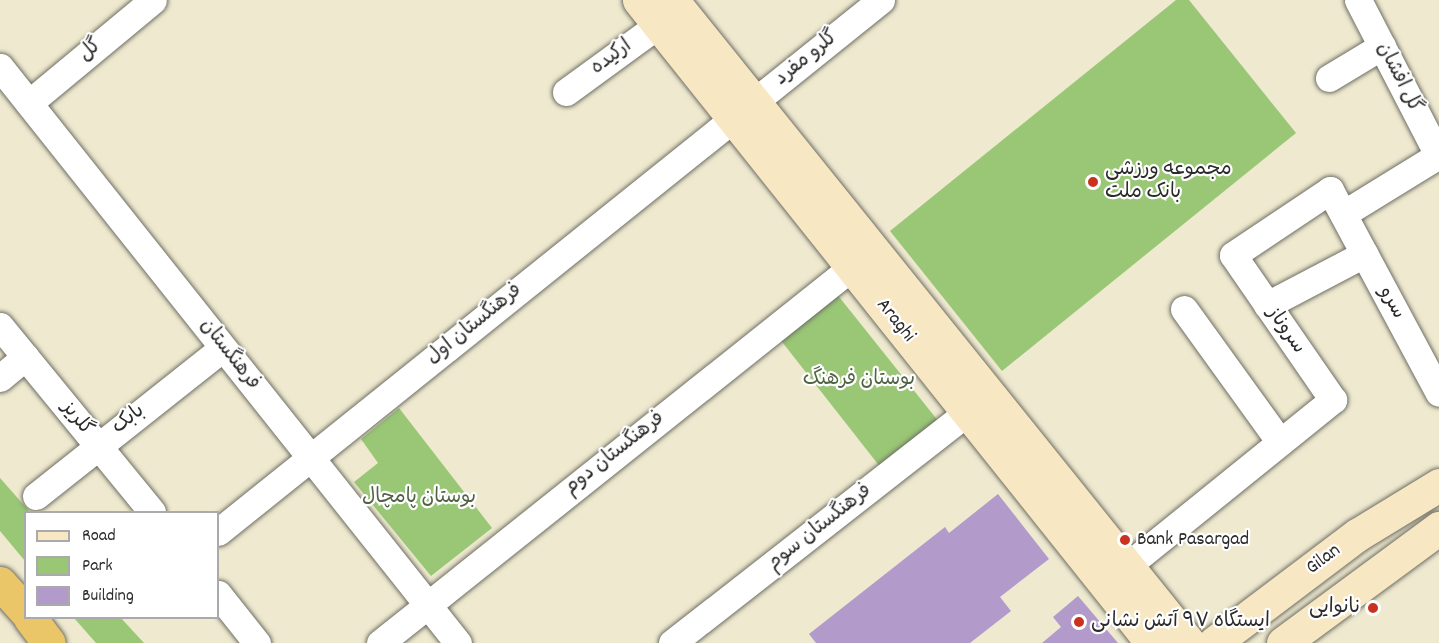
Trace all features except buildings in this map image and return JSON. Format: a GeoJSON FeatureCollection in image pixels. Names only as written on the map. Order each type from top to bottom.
{"type":"FeatureCollection","features":[{"type":"Feature","properties":{"kind":"highway"},"geometry":{"type":"LineString","coordinates":[[0,583],[24,611]]}},
{"type":"Feature","properties":{"kind":"main road","name":"Araghi"},"geometry":{"type":"LineString","coordinates":[[656,8],[1127,566],[1189,643]]}},
{"type":"Feature","properties":{"kind":"main road","name":"Araghi"},"geometry":{"type":"LineString","coordinates":[[743,110],[852,267],[1152,643]]}},
{"type":"Feature","properties":{"kind":"main road","name":"Gilan"},"geometry":{"type":"LineString","coordinates":[[1214,643],[1357,535],[1439,485]]}},
{"type":"Feature","properties":{"kind":"main road","name":"Gilan"},"geometry":{"type":"LineString","coordinates":[[1283,643],[1439,528]]}},
{"type":"Feature","properties":{"kind":"street","name":"گل"},"geometry":{"type":"LineString","coordinates":[[29,103],[153,0]]}},
{"type":"Feature","properties":{"kind":"street","name":"گلرو مفرد"},"geometry":{"type":"LineString","coordinates":[[743,110],[881,0]]}},
{"type":"Feature","properties":{"kind":"street","name":"گل افشان"},"geometry":{"type":"LineString","coordinates":[[1358,0],[1439,155]]}},
{"type":"Feature","properties":{"kind":"street","name":"ارکیده"},"geometry":{"type":"LineString","coordinates":[[566,92],[656,8]]}},
{"type":"Feature","properties":{"kind":"street"},"geometry":{"type":"LineString","coordinates":[[1329,78],[1382,46]]}},
{"type":"Feature","properties":{"kind":"street","name":"فرهنگستان"},"geometry":{"type":"LineString","coordinates":[[0,67],[458,643]]}},
{"type":"Feature","properties":{"kind":"street","name":"فرهنگستان اول"},"geometry":{"type":"LineString","coordinates":[[219,531],[743,110]]}},
{"type":"Feature","properties":{"kind":"street"},"geometry":{"type":"LineString","coordinates":[[1343,214],[1439,155]]}},
{"type":"Feature","properties":{"kind":"street","name":"سروناز"},"geometry":{"type":"LineString","coordinates":[[1127,566],[1333,400],[1233,255],[1330,190],[1343,214]]}},
{"type":"Feature","properties":{"kind":"street","name":"سرو"},"geometry":{"type":"LineString","coordinates":[[1343,214],[1439,393]]}},
{"type":"Feature","properties":{"kind":"street"},"geometry":{"type":"LineString","coordinates":[[1267,305],[1364,254]]}},
{"type":"Feature","properties":{"kind":"street","name":"فرهنگستان دوم"},"geometry":{"type":"LineString","coordinates":[[380,643],[426,603],[852,267]]}},
{"type":"Feature","properties":{"kind":"street"},"geometry":{"type":"LineString","coordinates":[[1184,309],[1280,442]]}},
{"type":"Feature","properties":{"kind":"street","name":"گلریز"},"geometry":{"type":"LineString","coordinates":[[0,326],[150,511]]}},
{"type":"Feature","properties":{"kind":"street","name":"بابک"},"geometry":{"type":"LineString","coordinates":[[36,496],[97,445],[223,348]]}},
{"type":"Feature","properties":{"kind":"street"},"geometry":{"type":"LineString","coordinates":[[0,378],[25,357]]}},
{"type":"Feature","properties":{"kind":"street","name":"فرهنگستان سوم"},"geometry":{"type":"LineString","coordinates":[[672,643],[968,412]]}},
{"type":"Feature","properties":{"kind":"street"},"geometry":{"type":"LineString","coordinates":[[219,595],[257,643]]}},
{"type":"Feature","properties":{"kind":"green space","name":"مجموعه ورزشی بانک ملت"},"geometry":{"type":"Polygon","coordinates":[[[1176,0],[1189,0],[1296,133],[1002,371],[890,231],[1176,0]]]}},
{"type":"Feature","properties":{"kind":"green space","name":"بوستان فرهنگ"},"geometry":{"type":"Polygon","coordinates":[[[836,293],[939,422],[881,468],[779,338],[836,293]]]}},
{"type":"Feature","properties":{"kind":"green space","name":"بوستان پامچال"},"geometry":{"type":"Polygon","coordinates":[[[399,408],[492,528],[431,576],[354,482],[378,463],[361,439],[399,408]]]}},
{"type":"Feature","properties":{"kind":"green space"},"geometry":{"type":"Polygon","coordinates":[[[0,478],[29,511],[24,511],[24,560],[0,531],[0,478]]]}},
{"type":"Feature","properties":{"kind":"green space"},"geometry":{"type":"Polygon","coordinates":[[[75,619],[122,619],[144,643],[96,643],[75,619]]]}},
{"type":"Feature","properties":{"kind":"place","name":"مجموعه ورزشی بانک ملت"},"geometry":{"type":"Point","coordinates":[1093,182]}},
{"type":"Feature","properties":{"kind":"place","name":"Bank Pasargad"},"geometry":{"type":"Point","coordinates":[1125,540]}},
{"type":"Feature","properties":{"kind":"place","name":"نانوایی"},"geometry":{"type":"Point","coordinates":[1373,608]}},
{"type":"Feature","properties":{"kind":"place","name":"ایستگاه ۹۷ آتش نشانی"},"geometry":{"type":"Point","coordinates":[1079,622]}}]}
